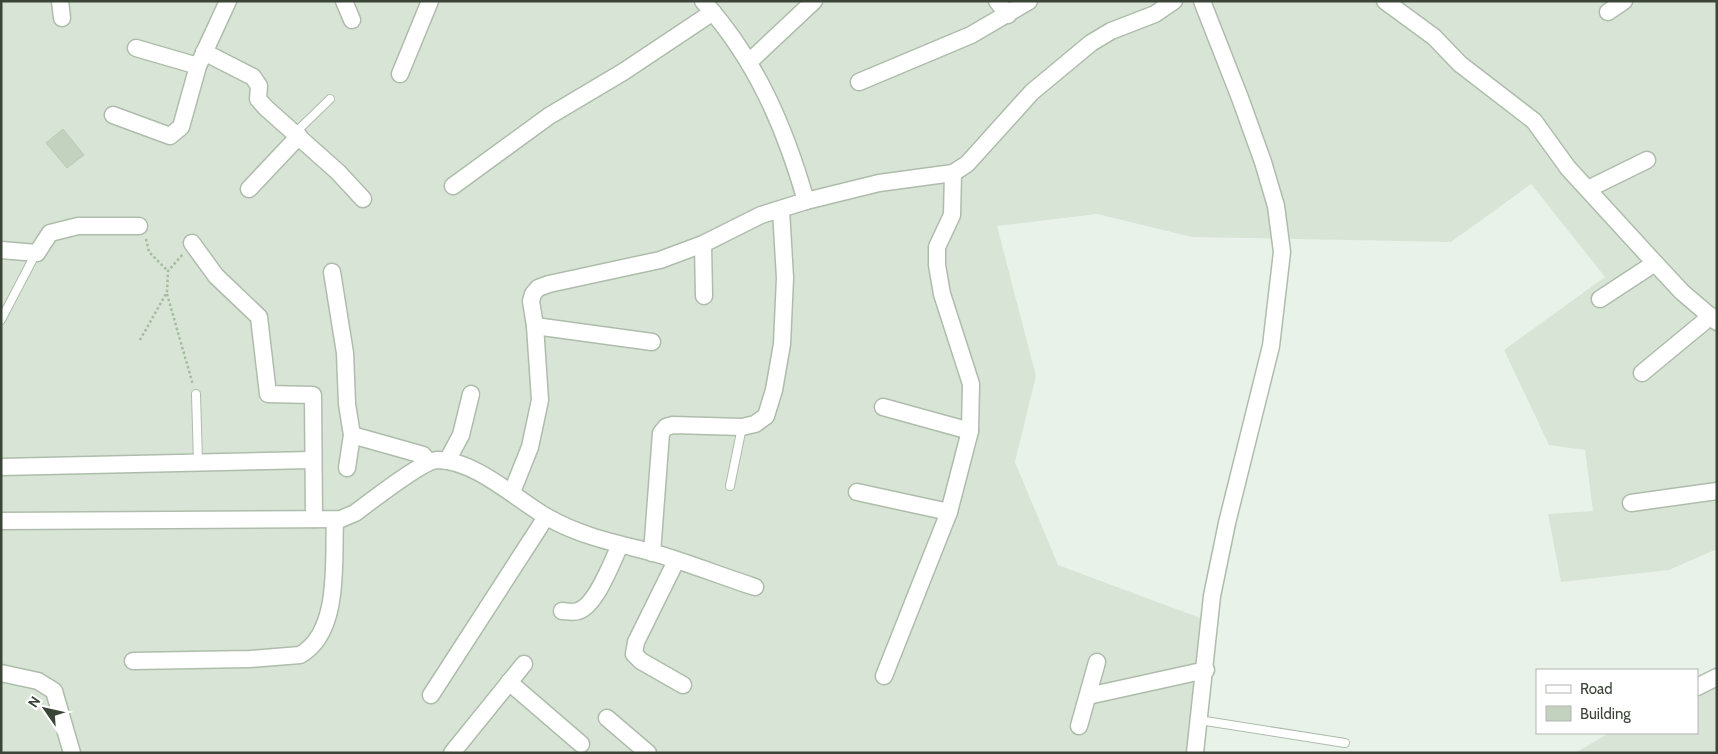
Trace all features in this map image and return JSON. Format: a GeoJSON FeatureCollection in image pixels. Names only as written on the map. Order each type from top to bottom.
{"type":"FeatureCollection","features":[{"type":"Feature","properties":{"kind":"street"},"geometry":{"type":"LineString","coordinates":[[60,1],[62,18]]}},
{"type":"Feature","properties":{"kind":"street"},"geometry":{"type":"LineString","coordinates":[[114,115],[170,136],[181,127],[201,59],[228,1]]}},
{"type":"Feature","properties":{"kind":"street"},"geometry":{"type":"LineString","coordinates":[[344,1],[352,20]]}},
{"type":"Feature","properties":{"kind":"street"},"geometry":{"type":"LineString","coordinates":[[400,74],[430,1]]}},
{"type":"Feature","properties":{"kind":"street"},"geometry":{"type":"LineString","coordinates":[[749,62],[814,1]]}},
{"type":"Feature","properties":{"kind":"street"},"geometry":{"type":"LineString","coordinates":[[997,1],[1008,15]]}},
{"type":"Feature","properties":{"kind":"street"},"geometry":{"type":"LineString","coordinates":[[859,82],[971,35],[1029,1]]}},
{"type":"Feature","properties":{"kind":"street"},"geometry":{"type":"LineString","coordinates":[[512,492],[530,447],[540,400],[535,326],[531,301],[533,294],[538,288],[549,284],[642,266],[703,244],[761,215],[806,201],[879,183],[953,173],[967,164],[1032,92],[1091,43],[1111,31],[1155,14],[1174,1]]}},
{"type":"Feature","properties":{"kind":"street"},"geometry":{"type":"LineString","coordinates":[[1195,753],[1206,670],[1212,596],[1227,523],[1271,346],[1282,252],[1276,206],[1262,162],[1240,98],[1202,1]]}},
{"type":"Feature","properties":{"kind":"street"},"geometry":{"type":"LineString","coordinates":[[1385,1],[1434,37],[1460,64],[1534,121],[1568,168],[1682,292],[1714,319],[1642,373]]}},
{"type":"Feature","properties":{"kind":"street"},"geometry":{"type":"LineString","coordinates":[[1608,12],[1624,1]]}},
{"type":"Feature","properties":{"kind":"street"},"geometry":{"type":"LineString","coordinates":[[452,186],[548,116],[623,72],[709,5],[749,62],[768,96],[784,130],[806,201]]}},
{"type":"Feature","properties":{"kind":"street"},"geometry":{"type":"LineString","coordinates":[[136,48],[201,59],[253,77],[259,86],[258,99],[338,172],[363,199]]}},
{"type":"Feature","properties":{"kind":"street"},"geometry":{"type":"LineString","coordinates":[[249,188],[297,135]]}},
{"type":"Feature","properties":{"kind":"street"},"geometry":{"type":"LineString","coordinates":[[1588,189],[1647,160]]}},
{"type":"Feature","properties":{"kind":"street"},"geometry":{"type":"LineString","coordinates":[[884,676],[949,512],[970,430],[971,384],[942,294],[937,265],[937,247],[952,215],[953,173]]}},
{"type":"Feature","properties":{"kind":"street"},"geometry":{"type":"LineString","coordinates":[[652,552],[661,433],[666,427],[742,427],[755,424],[766,416],[774,390],[782,344],[785,278],[781,210]]}},
{"type":"Feature","properties":{"kind":"street"},"geometry":{"type":"LineString","coordinates":[[1,250],[36,253],[50,233],[78,226],[138,226]]}},
{"type":"Feature","properties":{"kind":"street"},"geometry":{"type":"LineString","coordinates":[[192,243],[216,276],[259,317],[268,394],[313,395],[314,519]]}},
{"type":"Feature","properties":{"kind":"street"},"geometry":{"type":"LineString","coordinates":[[703,244],[704,296]]}},
{"type":"Feature","properties":{"kind":"street"},"geometry":{"type":"LineString","coordinates":[[1600,299],[1655,263]]}},
{"type":"Feature","properties":{"kind":"street"},"geometry":{"type":"LineString","coordinates":[[332,272],[344,354],[347,404],[352,435],[347,468]]}},
{"type":"Feature","properties":{"kind":"street"},"geometry":{"type":"LineString","coordinates":[[535,326],[652,342]]}},
{"type":"Feature","properties":{"kind":"street"},"geometry":{"type":"LineString","coordinates":[[447,461],[461,435],[471,394]]}},
{"type":"Feature","properties":{"kind":"street"},"geometry":{"type":"LineString","coordinates":[[883,407],[970,430]]}},
{"type":"Feature","properties":{"kind":"street"},"geometry":{"type":"LineString","coordinates":[[352,435],[423,455],[428,461]]}},
{"type":"Feature","properties":{"kind":"street"},"geometry":{"type":"LineString","coordinates":[[1,467],[313,460]]}},
{"type":"Feature","properties":{"kind":"street"},"geometry":{"type":"LineString","coordinates":[[1,521],[335,520],[355,513],[428,461],[447,461],[474,471],[512,492],[546,517],[577,532],[652,552],[755,587]]}},
{"type":"Feature","properties":{"kind":"street"},"geometry":{"type":"LineString","coordinates":[[856,492],[949,512]]}},
{"type":"Feature","properties":{"kind":"street"},"geometry":{"type":"LineString","coordinates":[[1631,503],[1717,492]]}},
{"type":"Feature","properties":{"kind":"street"},"geometry":{"type":"LineString","coordinates":[[431,695],[546,517]]}},
{"type":"Feature","properties":{"kind":"street"},"geometry":{"type":"LineString","coordinates":[[133,661],[250,659],[300,655],[307,651],[322,632],[330,608],[335,520]]}},
{"type":"Feature","properties":{"kind":"street"},"geometry":{"type":"LineString","coordinates":[[562,611],[577,612],[587,606],[596,593],[620,545]]}},
{"type":"Feature","properties":{"kind":"street"},"geometry":{"type":"LineString","coordinates":[[676,560],[636,642],[634,654],[641,661],[683,685]]}},
{"type":"Feature","properties":{"kind":"street"},"geometry":{"type":"LineString","coordinates":[[1079,726],[1097,662]]}},
{"type":"Feature","properties":{"kind":"street"},"geometry":{"type":"LineString","coordinates":[[452,753],[524,664]]}},
{"type":"Feature","properties":{"kind":"street"},"geometry":{"type":"LineString","coordinates":[[1088,696],[1206,670]]}},
{"type":"Feature","properties":{"kind":"street"},"geometry":{"type":"LineString","coordinates":[[1,673],[38,681],[54,691],[72,753]]}},
{"type":"Feature","properties":{"kind":"street"},"geometry":{"type":"LineString","coordinates":[[1698,686],[1717,677]]}},
{"type":"Feature","properties":{"kind":"street"},"geometry":{"type":"LineString","coordinates":[[509,682],[580,744]]}},
{"type":"Feature","properties":{"kind":"street"},"geometry":{"type":"LineString","coordinates":[[607,718],[648,753]]}},
{"type":"Feature","properties":{"kind":"lane"},"geometry":{"type":"LineString","coordinates":[[297,135],[330,99]]}},
{"type":"Feature","properties":{"kind":"lane"},"geometry":{"type":"LineString","coordinates":[[1,320],[36,253]]}},
{"type":"Feature","properties":{"kind":"lane"},"geometry":{"type":"LineString","coordinates":[[196,394],[198,462]]}},
{"type":"Feature","properties":{"kind":"lane"},"geometry":{"type":"LineString","coordinates":[[730,486],[742,427]]}},
{"type":"Feature","properties":{"kind":"lane"},"geometry":{"type":"LineString","coordinates":[[1199,720],[1345,743]]}},
{"type":"Feature","properties":{"kind":"path"},"geometry":{"type":"LineString","coordinates":[[138,226],[143,228],[149,252],[168,271]]}},
{"type":"Feature","properties":{"kind":"path"},"geometry":{"type":"LineString","coordinates":[[192,243],[168,271],[167,292],[196,394]]}},
{"type":"Feature","properties":{"kind":"path"},"geometry":{"type":"LineString","coordinates":[[140,340],[167,292]]}},
{"type":"Feature","properties":{"kind":"shaded area"},"geometry":{"type":"Polygon","coordinates":[[[1,1],[1717,1],[1717,549],[1669,570],[1561,582],[1548,514],[1593,511],[1585,450],[1549,445],[1504,350],[1605,277],[1531,184],[1451,242],[1192,237],[1097,214],[997,226],[1036,376],[1015,462],[1058,565],[1203,619],[1196,753],[1,753],[1,1]]]}},
{"type":"Feature","properties":{"kind":"shaded area"},"geometry":{"type":"Polygon","coordinates":[[[1717,670],[1717,753],[1575,753],[1607,734],[1698,734],[1698,680],[1717,670]]]}},
{"type":"Feature","properties":{"kind":"building"},"geometry":{"type":"Polygon","coordinates":[[[63,129],[84,155],[67,168],[46,143],[63,129]]]}}]}
